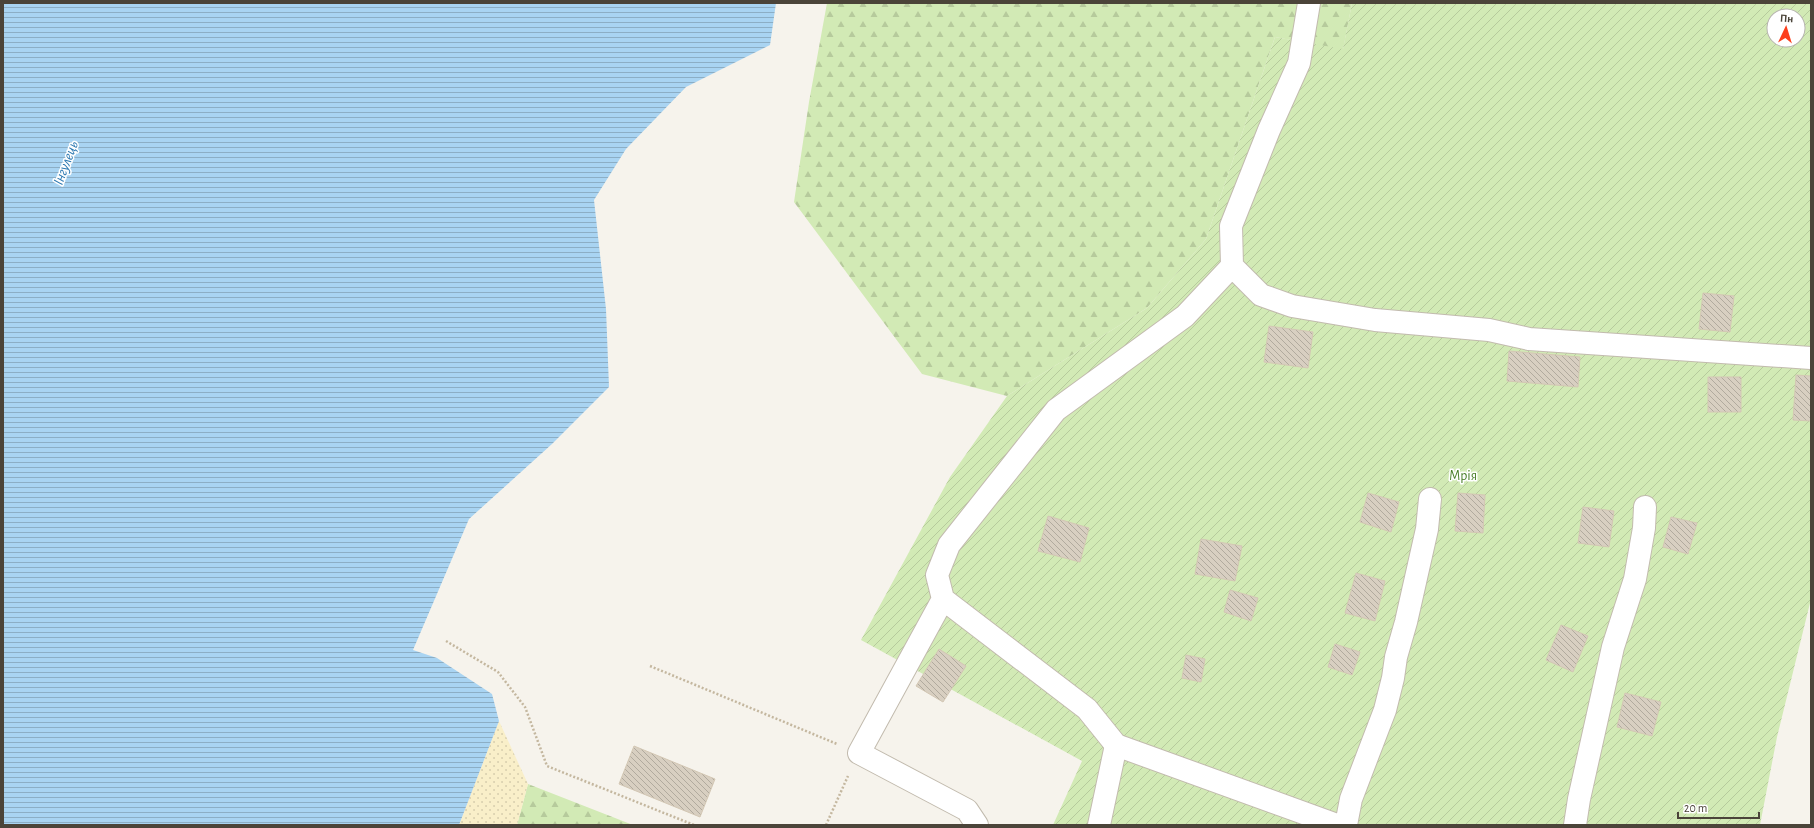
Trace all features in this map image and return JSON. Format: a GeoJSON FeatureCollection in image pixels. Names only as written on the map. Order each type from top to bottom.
{"type":"FeatureCollection","features":[{"type":"Feature","properties":{"kind":"street"},"geometry":{"type":"LineString","coordinates":[[1309,3],[1299,63],[1269,130],[1231,226],[1232,266],[1261,295],[1292,306],[1332,314],[1375,320],[1489,330],[1529,339],[1811,358]]}},
{"type":"Feature","properties":{"kind":"street"},"geometry":{"type":"LineString","coordinates":[[1232,266],[1185,316],[1056,410],[949,545],[937,576],[944,600],[1087,709],[1116,745],[1337,824],[1351,799],[1385,710],[1394,678],[1396,657],[1410,607],[1427,528],[1430,499]]}},
{"type":"Feature","properties":{"kind":"street"},"geometry":{"type":"LineString","coordinates":[[1575,825],[1579,799],[1613,647],[1634,579],[1644,528],[1645,507]]}},
{"type":"Feature","properties":{"kind":"street"},"geometry":{"type":"LineString","coordinates":[[944,600],[859,753],[967,810],[976,825]]}},
{"type":"Feature","properties":{"kind":"street"},"geometry":{"type":"LineString","coordinates":[[1099,825],[1116,745]]}},
{"type":"Feature","properties":{"kind":"path"},"geometry":{"type":"LineString","coordinates":[[446,641],[498,672],[525,707],[547,766],[694,825]]}},
{"type":"Feature","properties":{"kind":"path"},"geometry":{"type":"LineString","coordinates":[[650,666],[859,753],[826,825]]}},
{"type":"Feature","properties":{"kind":"green space"},"geometry":{"type":"Polygon","coordinates":[[[827,3],[1352,3],[1343,50],[1275,37],[1206,239],[1147,308],[1007,396],[922,374],[794,202],[809,102],[827,3]]]}},
{"type":"Feature","properties":{"kind":"green space","name":"Мрія"},"geometry":{"type":"Polygon","coordinates":[[[1352,3],[1811,3],[1811,599],[1777,737],[1760,825],[1053,825],[1082,761],[861,640],[950,477],[1007,396],[1147,308],[1206,239],[1275,37],[1343,49],[1352,3]]]}},
{"type":"Feature","properties":{"kind":"green space"},"geometry":{"type":"Polygon","coordinates":[[[528,784],[633,825],[517,825],[528,784]]]}},
{"type":"Feature","properties":{"kind":"sand"},"geometry":{"type":"Polygon","coordinates":[[[499,721],[528,784],[517,825],[459,825],[499,721]]]}},
{"type":"Feature","properties":{"kind":"water","name":"Інгулець"},"geometry":{"type":"Polygon","coordinates":[[[3,3],[776,3],[770,45],[686,87],[626,149],[594,200],[606,309],[609,387],[552,444],[469,519],[413,650],[437,658],[492,694],[499,721],[459,825],[3,825],[3,3]]]}},
{"type":"Feature","properties":{"kind":"building"},"geometry":{"type":"Polygon","coordinates":[[[1703,293],[1734,296],[1730,332],[1699,329],[1703,293]]]}},
{"type":"Feature","properties":{"kind":"building"},"geometry":{"type":"Polygon","coordinates":[[[1269,326],[1313,332],[1308,368],[1264,362],[1269,326]]]}},
{"type":"Feature","properties":{"kind":"building"},"geometry":{"type":"Polygon","coordinates":[[[1509,351],[1580,357],[1578,387],[1507,381],[1509,351]]]}},
{"type":"Feature","properties":{"kind":"building"},"geometry":{"type":"Polygon","coordinates":[[[1796,375],[1811,376],[1811,421],[1793,420],[1796,375]]]}},
{"type":"Feature","properties":{"kind":"building"},"geometry":{"type":"Polygon","coordinates":[[[1708,377],[1741,377],[1741,412],[1708,412],[1708,377]]]}},
{"type":"Feature","properties":{"kind":"building"},"geometry":{"type":"Polygon","coordinates":[[[1368,493],[1399,502],[1391,532],[1360,522],[1368,493]]]}},
{"type":"Feature","properties":{"kind":"building"},"geometry":{"type":"Polygon","coordinates":[[[1458,493],[1485,495],[1483,533],[1455,531],[1458,493]]]}},
{"type":"Feature","properties":{"kind":"building"},"geometry":{"type":"Polygon","coordinates":[[[1583,507],[1614,511],[1609,547],[1578,543],[1583,507]]]}},
{"type":"Feature","properties":{"kind":"building"},"geometry":{"type":"Polygon","coordinates":[[[1048,516],[1089,528],[1080,562],[1038,551],[1048,516]]]}},
{"type":"Feature","properties":{"kind":"building"},"geometry":{"type":"Polygon","coordinates":[[[1671,517],[1697,523],[1688,554],[1663,547],[1671,517]]]}},
{"type":"Feature","properties":{"kind":"building"},"geometry":{"type":"Polygon","coordinates":[[[1201,539],[1242,546],[1235,581],[1195,574],[1201,539]]]}},
{"type":"Feature","properties":{"kind":"building"},"geometry":{"type":"Polygon","coordinates":[[[1356,573],[1385,581],[1375,621],[1345,613],[1356,573]]]}},
{"type":"Feature","properties":{"kind":"building"},"geometry":{"type":"Polygon","coordinates":[[[1230,590],[1258,598],[1251,621],[1224,612],[1230,590]]]}},
{"type":"Feature","properties":{"kind":"building"},"geometry":{"type":"Polygon","coordinates":[[[1561,625],[1588,636],[1573,672],[1546,660],[1561,625]]]}},
{"type":"Feature","properties":{"kind":"building"},"geometry":{"type":"Polygon","coordinates":[[[1335,644],[1360,652],[1352,675],[1328,667],[1335,644]]]}},
{"type":"Feature","properties":{"kind":"building"},"geometry":{"type":"Polygon","coordinates":[[[939,649],[966,666],[943,702],[916,686],[939,649]]]}},
{"type":"Feature","properties":{"kind":"building"},"geometry":{"type":"Polygon","coordinates":[[[1186,655],[1205,659],[1201,682],[1182,678],[1186,655]]]}},
{"type":"Feature","properties":{"kind":"building"},"geometry":{"type":"Polygon","coordinates":[[[1625,693],[1661,702],[1652,736],[1617,727],[1625,693]]]}},
{"type":"Feature","properties":{"kind":"building"},"geometry":{"type":"Polygon","coordinates":[[[634,746],[715,779],[700,817],[619,784],[634,746]]]}}]}
